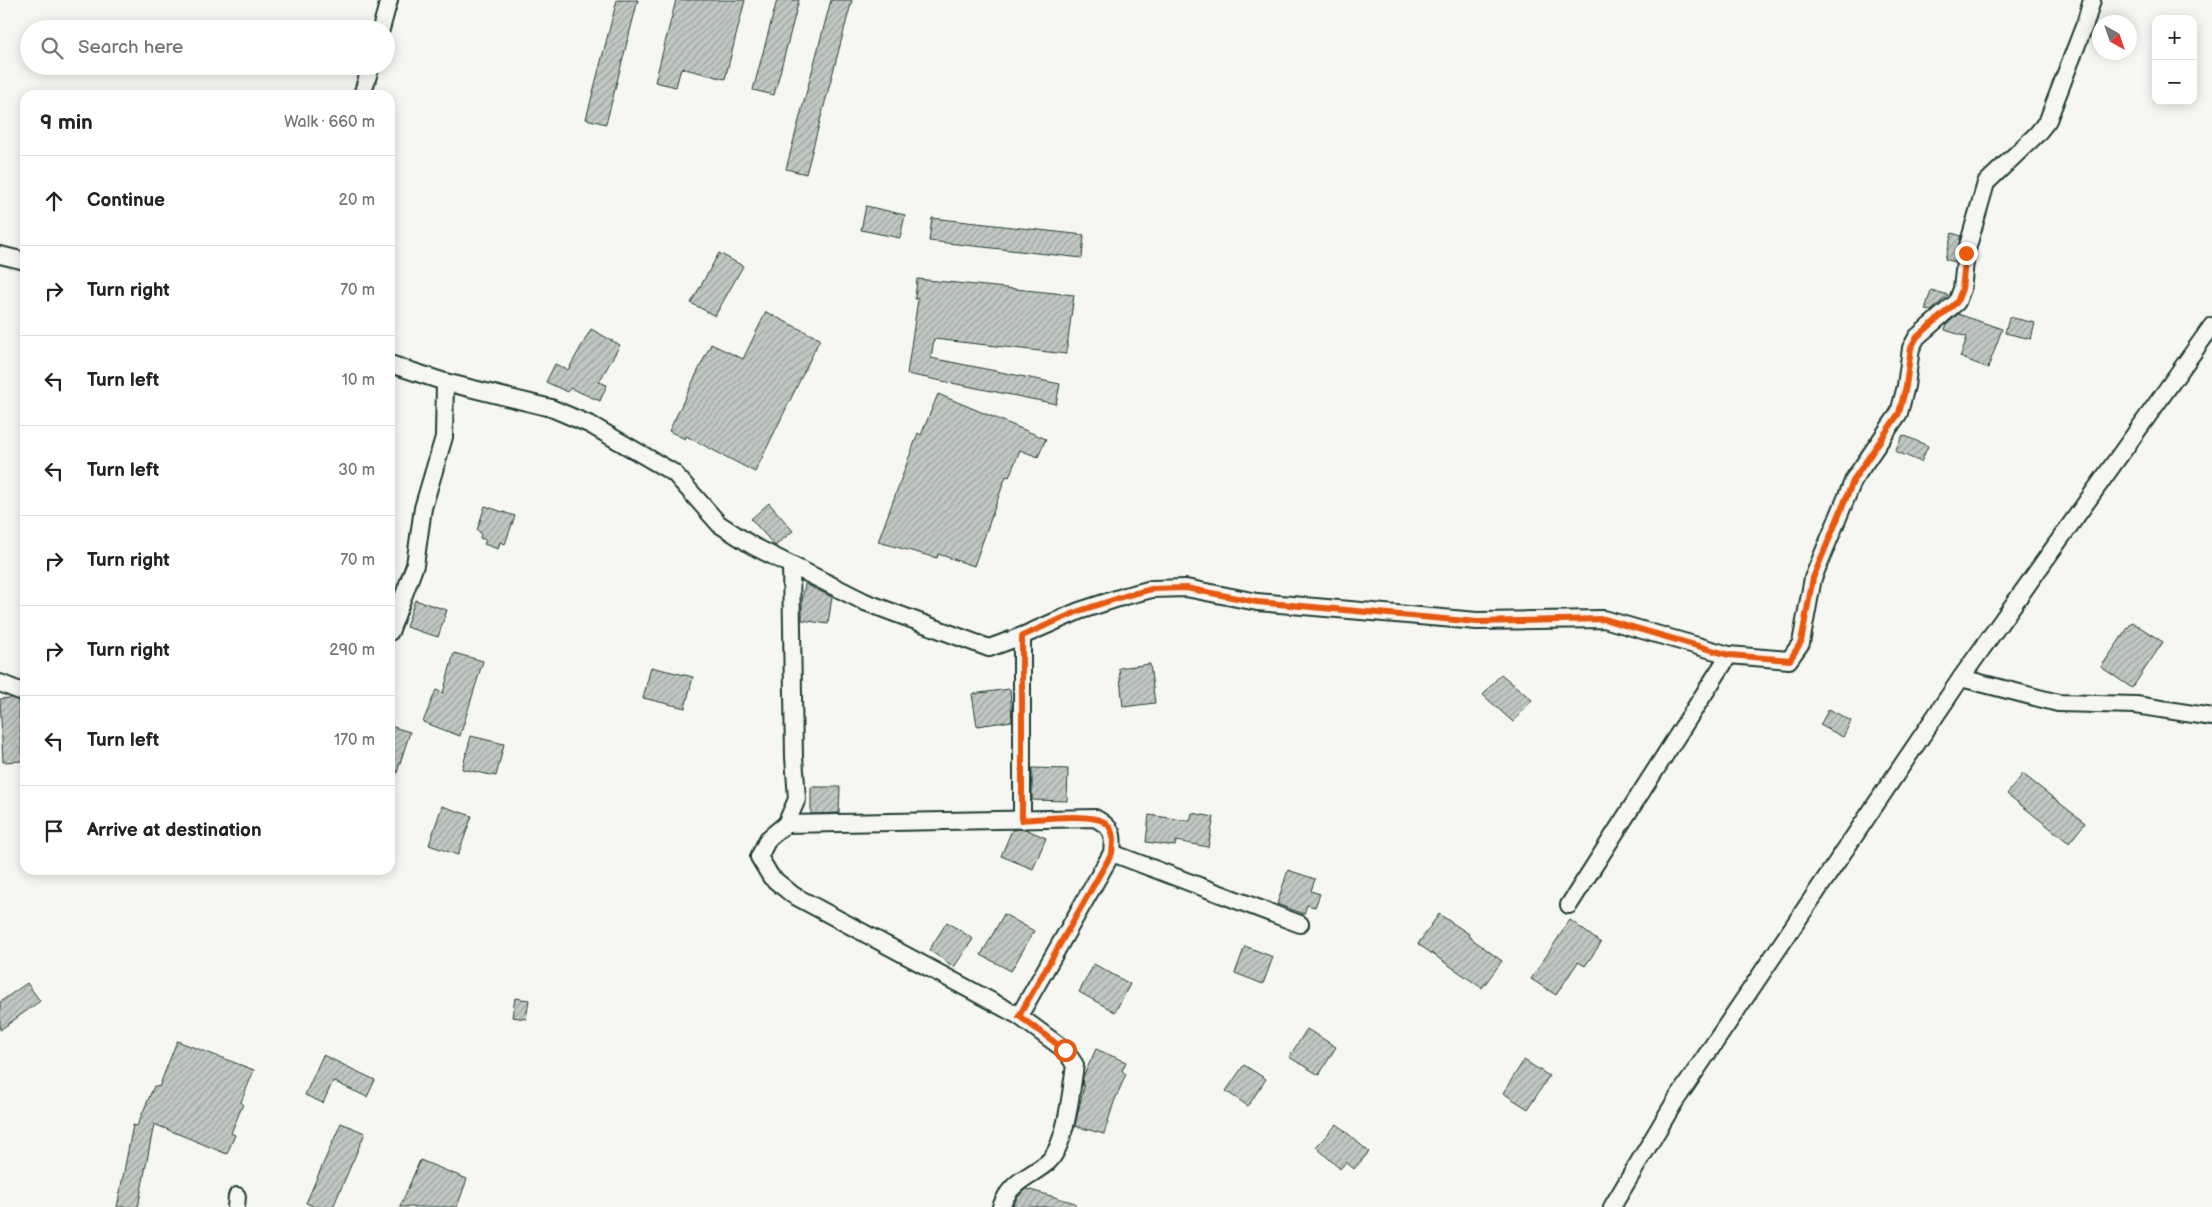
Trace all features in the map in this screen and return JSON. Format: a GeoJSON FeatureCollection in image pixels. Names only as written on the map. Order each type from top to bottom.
{"type":"FeatureCollection","features":[{"type":"Feature","properties":{"kind":"street"},"geometry":{"type":"LineString","coordinates":[[383,20],[389,0]]}},
{"type":"Feature","properties":{"kind":"street"},"geometry":{"type":"LineString","coordinates":[[395,366],[445,382],[551,408],[591,425],[674,474],[718,524],[752,546],[865,602],[989,648],[1079,611],[1125,596],[1152,589],[1186,588],[1257,602],[1477,622],[1604,619],[1729,655],[1790,660],[1801,642],[1813,578],[1854,479],[1899,413],[1906,386],[1911,348],[1917,337],[1957,302],[1962,289],[1966,253],[1986,183],[2037,134],[2048,120],[2086,21],[2092,0]]}},
{"type":"Feature","properties":{"kind":"street"},"geometry":{"type":"LineString","coordinates":[[364,90],[368,75]]}},
{"type":"Feature","properties":{"kind":"street"},"geometry":{"type":"LineString","coordinates":[[0,255],[20,260]]}},
{"type":"Feature","properties":{"kind":"street"},"geometry":{"type":"LineString","coordinates":[[1612,1207],[1674,1104],[1961,678],[2212,326]]}},
{"type":"Feature","properties":{"kind":"street"},"geometry":{"type":"LineString","coordinates":[[395,618],[415,564],[423,508],[444,437],[445,382]]}},
{"type":"Feature","properties":{"kind":"street"},"geometry":{"type":"LineString","coordinates":[[791,566],[794,757],[797,799],[786,824],[768,839],[759,857],[771,877],[793,895],[1019,1016],[1065,1050],[1075,1065],[1060,1144],[1049,1161],[1021,1179],[1004,1198],[1001,1207]]}},
{"type":"Feature","properties":{"kind":"street"},"geometry":{"type":"LineString","coordinates":[[1022,636],[1022,820]]}},
{"type":"Feature","properties":{"kind":"street"},"geometry":{"type":"LineString","coordinates":[[1569,905],[1729,655]]}},
{"type":"Feature","properties":{"kind":"street"},"geometry":{"type":"LineString","coordinates":[[1961,678],[2058,703],[2136,705],[2212,717]]}},
{"type":"Feature","properties":{"kind":"street"},"geometry":{"type":"LineString","coordinates":[[0,683],[20,691]]}},
{"type":"Feature","properties":{"kind":"street"},"geometry":{"type":"LineString","coordinates":[[786,824],[1095,818],[1107,824],[1114,837],[1112,853],[1019,1016]]}},
{"type":"Feature","properties":{"kind":"street"},"geometry":{"type":"LineString","coordinates":[[1112,853],[1300,924]]}},
{"type":"Feature","properties":{"kind":"building"},"geometry":{"type":"Polygon","coordinates":[[[617,0],[638,0],[606,124],[586,119],[617,0]]]}},
{"type":"Feature","properties":{"kind":"building"},"geometry":{"type":"Polygon","coordinates":[[[676,0],[745,0],[725,79],[681,68],[676,87],[655,82],[676,0]]]}},
{"type":"Feature","properties":{"kind":"building"},"geometry":{"type":"Polygon","coordinates":[[[777,0],[799,0],[774,95],[753,90],[777,0]]]}},
{"type":"Feature","properties":{"kind":"building"},"geometry":{"type":"Polygon","coordinates":[[[831,0],[852,0],[806,174],[786,169],[831,0]]]}},
{"type":"Feature","properties":{"kind":"building"},"geometry":{"type":"Polygon","coordinates":[[[866,206],[905,215],[900,238],[861,230],[866,206]]]}},
{"type":"Feature","properties":{"kind":"building"},"geometry":{"type":"Polygon","coordinates":[[[932,218],[1084,235],[1082,258],[929,241],[932,218]]]}},
{"type":"Feature","properties":{"kind":"building"},"geometry":{"type":"Polygon","coordinates":[[[1952,233],[1961,236],[1955,262],[1945,259],[1952,233]]]}},
{"type":"Feature","properties":{"kind":"building"},"geometry":{"type":"Polygon","coordinates":[[[719,253],[743,266],[715,316],[691,303],[719,253]]]}},
{"type":"Feature","properties":{"kind":"building"},"geometry":{"type":"Polygon","coordinates":[[[917,279],[1074,295],[1066,354],[934,339],[931,358],[1060,384],[1056,404],[907,374],[918,299],[915,299],[917,279]]]}},
{"type":"Feature","properties":{"kind":"building"},"geometry":{"type":"Polygon","coordinates":[[[1931,290],[1948,295],[1931,311],[1925,310],[1931,290]]]}},
{"type":"Feature","properties":{"kind":"building"},"geometry":{"type":"Polygon","coordinates":[[[766,312],[820,339],[755,472],[686,436],[685,439],[669,431],[711,344],[743,359],[766,312]]]}},
{"type":"Feature","properties":{"kind":"building"},"geometry":{"type":"Polygon","coordinates":[[[1958,314],[2002,329],[1988,368],[1960,357],[1967,337],[1945,330],[1947,324],[1958,314]]]}},
{"type":"Feature","properties":{"kind":"building"},"geometry":{"type":"Polygon","coordinates":[[[2009,317],[2035,323],[2031,339],[2005,333],[2009,317]]]}},
{"type":"Feature","properties":{"kind":"building"},"geometry":{"type":"Polygon","coordinates":[[[591,329],[620,345],[599,382],[607,385],[600,401],[570,388],[568,392],[546,382],[555,364],[568,370],[591,329]]]}},
{"type":"Feature","properties":{"kind":"building"},"geometry":{"type":"Polygon","coordinates":[[[938,394],[1046,439],[1038,457],[1020,450],[1009,477],[1006,476],[974,566],[938,554],[937,558],[878,542],[918,433],[921,435],[938,394]]]}},
{"type":"Feature","properties":{"kind":"building"},"geometry":{"type":"Polygon","coordinates":[[[1903,435],[1928,446],[1921,462],[1895,451],[1903,435]]]}},
{"type":"Feature","properties":{"kind":"building"},"geometry":{"type":"Polygon","coordinates":[[[769,503],[793,531],[775,546],[751,519],[769,503]]]}},
{"type":"Feature","properties":{"kind":"building"},"geometry":{"type":"Polygon","coordinates":[[[485,506],[515,516],[505,544],[500,542],[498,549],[484,544],[486,540],[480,538],[481,533],[477,530],[485,506]]]}},
{"type":"Feature","properties":{"kind":"building"},"geometry":{"type":"Polygon","coordinates":[[[805,584],[832,597],[828,624],[802,620],[802,600],[805,584]]]}},
{"type":"Feature","properties":{"kind":"building"},"geometry":{"type":"Polygon","coordinates":[[[415,600],[447,610],[438,637],[406,627],[415,600]]]}},
{"type":"Feature","properties":{"kind":"building"},"geometry":{"type":"Polygon","coordinates":[[[2132,622],[2163,642],[2132,688],[2101,667],[2132,622]]]}},
{"type":"Feature","properties":{"kind":"building"},"geometry":{"type":"Polygon","coordinates":[[[454,653],[483,661],[460,736],[423,722],[436,690],[443,693],[454,653]]]}},
{"type":"Feature","properties":{"kind":"building"},"geometry":{"type":"Polygon","coordinates":[[[1150,664],[1155,703],[1123,707],[1119,668],[1150,664]]]}},
{"type":"Feature","properties":{"kind":"building"},"geometry":{"type":"Polygon","coordinates":[[[651,667],[693,677],[685,708],[643,698],[651,667]]]}},
{"type":"Feature","properties":{"kind":"building"},"geometry":{"type":"Polygon","coordinates":[[[1501,674],[1532,700],[1513,722],[1483,695],[1501,674]]]}},
{"type":"Feature","properties":{"kind":"building"},"geometry":{"type":"Polygon","coordinates":[[[1010,689],[1012,721],[977,726],[972,694],[1010,689]]]}},
{"type":"Feature","properties":{"kind":"building"},"geometry":{"type":"Polygon","coordinates":[[[11,698],[18,701],[20,761],[3,762],[0,699],[11,698]]]}},
{"type":"Feature","properties":{"kind":"building"},"geometry":{"type":"Polygon","coordinates":[[[1829,709],[1851,721],[1843,737],[1820,725],[1829,709]]]}},
{"type":"Feature","properties":{"kind":"building"},"geometry":{"type":"Polygon","coordinates":[[[395,728],[410,732],[395,779],[395,728]]]}},
{"type":"Feature","properties":{"kind":"building"},"geometry":{"type":"Polygon","coordinates":[[[471,736],[504,744],[496,776],[462,769],[471,736]]]}},
{"type":"Feature","properties":{"kind":"building"},"geometry":{"type":"Polygon","coordinates":[[[1032,768],[1068,769],[1067,801],[1032,800],[1032,768]]]}},
{"type":"Feature","properties":{"kind":"building"},"geometry":{"type":"Polygon","coordinates":[[[2023,774],[2085,823],[2069,843],[2007,794],[2023,774]]]}},
{"type":"Feature","properties":{"kind":"building"},"geometry":{"type":"Polygon","coordinates":[[[811,787],[840,787],[839,813],[811,814],[811,787]]]}},
{"type":"Feature","properties":{"kind":"building"},"geometry":{"type":"Polygon","coordinates":[[[442,806],[472,816],[458,855],[429,845],[442,806]]]}},
{"type":"Feature","properties":{"kind":"building"},"geometry":{"type":"Polygon","coordinates":[[[1192,813],[1214,817],[1208,847],[1176,841],[1175,846],[1146,842],[1149,815],[1190,821],[1192,813]]]}},
{"type":"Feature","properties":{"kind":"building"},"geometry":{"type":"Polygon","coordinates":[[[1025,829],[1046,838],[1033,869],[1001,856],[1012,830],[1025,829]]]}},
{"type":"Feature","properties":{"kind":"building"},"geometry":{"type":"Polygon","coordinates":[[[1288,870],[1315,879],[1311,891],[1320,894],[1315,907],[1307,905],[1304,914],[1277,904],[1288,870]]]}},
{"type":"Feature","properties":{"kind":"building"},"geometry":{"type":"Polygon","coordinates":[[[1004,914],[1034,931],[1011,971],[981,955],[1004,914]]]}},
{"type":"Feature","properties":{"kind":"building"},"geometry":{"type":"Polygon","coordinates":[[[1439,914],[1469,934],[1468,936],[1502,961],[1482,988],[1418,944],[1439,914]]]}},
{"type":"Feature","properties":{"kind":"building"},"geometry":{"type":"Polygon","coordinates":[[[1570,920],[1601,943],[1585,966],[1578,962],[1556,995],[1531,979],[1570,920]]]}},
{"type":"Feature","properties":{"kind":"building"},"geometry":{"type":"Polygon","coordinates":[[[947,922],[973,939],[954,967],[929,950],[947,922]]]}},
{"type":"Feature","properties":{"kind":"building"},"geometry":{"type":"Polygon","coordinates":[[[1245,946],[1273,957],[1263,984],[1235,973],[1245,946]]]}},
{"type":"Feature","properties":{"kind":"building"},"geometry":{"type":"Polygon","coordinates":[[[1094,964],[1130,984],[1115,1012],[1079,992],[1094,964]]]}},
{"type":"Feature","properties":{"kind":"building"},"geometry":{"type":"Polygon","coordinates":[[[27,983],[40,1001],[0,1030],[0,1002],[27,983]]]}},
{"type":"Feature","properties":{"kind":"building"},"geometry":{"type":"Polygon","coordinates":[[[515,998],[529,1000],[526,1019],[512,1017],[515,998]]]}},
{"type":"Feature","properties":{"kind":"building"},"geometry":{"type":"Polygon","coordinates":[[[1307,1029],[1336,1047],[1319,1075],[1289,1057],[1307,1029]]]}},
{"type":"Feature","properties":{"kind":"building"},"geometry":{"type":"Polygon","coordinates":[[[177,1041],[254,1070],[231,1133],[235,1135],[227,1154],[154,1124],[138,1207],[117,1207],[133,1125],[137,1126],[154,1086],[159,1087],[177,1041]]]}},
{"type":"Feature","properties":{"kind":"building"},"geometry":{"type":"Polygon","coordinates":[[[1096,1049],[1126,1062],[1122,1071],[1126,1074],[1114,1102],[1104,1134],[1075,1126],[1084,1086],[1082,1085],[1083,1077],[1096,1049]]]}},
{"type":"Feature","properties":{"kind":"building"},"geometry":{"type":"Polygon","coordinates":[[[323,1055],[375,1080],[367,1097],[333,1081],[323,1103],[305,1095],[323,1055]]]}},
{"type":"Feature","properties":{"kind":"building"},"geometry":{"type":"Polygon","coordinates":[[[1524,1060],[1549,1076],[1528,1109],[1503,1093],[1524,1060]]]}},
{"type":"Feature","properties":{"kind":"building"},"geometry":{"type":"Polygon","coordinates":[[[1244,1065],[1266,1079],[1248,1106],[1226,1091],[1244,1065]]]}},
{"type":"Feature","properties":{"kind":"building"},"geometry":{"type":"Polygon","coordinates":[[[341,1123],[365,1133],[333,1207],[315,1207],[306,1203],[341,1123]]]}},
{"type":"Feature","properties":{"kind":"building"},"geometry":{"type":"Polygon","coordinates":[[[1337,1124],[1369,1152],[1354,1169],[1346,1162],[1340,1169],[1316,1147],[1337,1124]]]}},
{"type":"Feature","properties":{"kind":"building"},"geometry":{"type":"Polygon","coordinates":[[[420,1160],[467,1179],[457,1207],[400,1207],[420,1160]]]}},
{"type":"Feature","properties":{"kind":"building"},"geometry":{"type":"Polygon","coordinates":[[[1027,1189],[1075,1203],[1075,1207],[1012,1207],[1018,1197],[1027,1189]]]}},
{"type":"Feature","properties":{"kind":"route"},"geometry":{"type":"LineString","coordinates":[[1065,1050],[1019,1016],[1112,853],[1114,837],[1107,824],[1095,818],[1022,820],[1022,636],[1079,611],[1125,596],[1152,589],[1186,588],[1257,602],[1477,622],[1604,619],[1729,655],[1790,660],[1801,642],[1813,578],[1854,479],[1899,413],[1906,386],[1913,342],[1957,302],[1962,289],[1966,253]]}}]}
